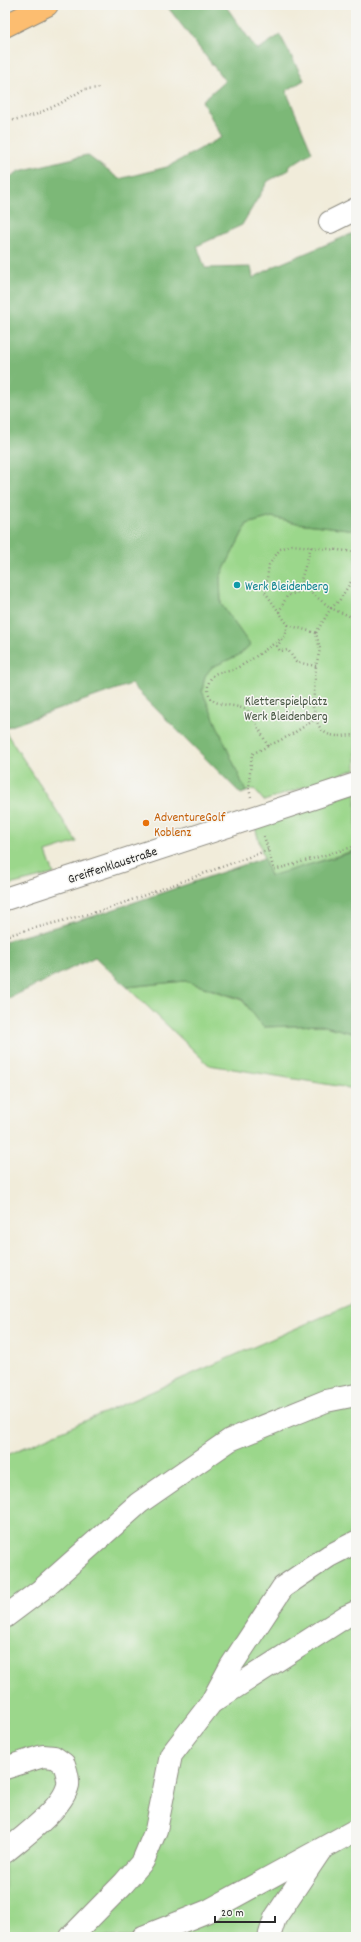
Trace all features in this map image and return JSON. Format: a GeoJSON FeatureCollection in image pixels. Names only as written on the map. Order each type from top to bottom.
{"type":"FeatureCollection","features":[{"type":"Feature","properties":{"kind":"main road"},"geometry":{"type":"LineString","coordinates":[[5,26],[47,5]]}},
{"type":"Feature","properties":{"kind":"street"},"geometry":{"type":"LineString","coordinates":[[330,222],[356,209]]}},
{"type":"Feature","properties":{"kind":"street","name":"Greiffenklaustraße"},"geometry":{"type":"LineString","coordinates":[[5,899],[356,784]]}},
{"type":"Feature","properties":{"kind":"street"},"geometry":{"type":"LineString","coordinates":[[5,1618],[41,1590],[139,1503],[230,1440],[326,1401],[356,1395]]}},
{"type":"Feature","properties":{"kind":"street"},"geometry":{"type":"LineString","coordinates":[[71,1937],[124,1883],[143,1861],[156,1830],[171,1755],[211,1703],[231,1666],[283,1587],[329,1556],[356,1542]]}},
{"type":"Feature","properties":{"kind":"street"},"geometry":{"type":"LineString","coordinates":[[211,1703],[280,1657],[345,1617],[356,1612]]}},
{"type":"Feature","properties":{"kind":"street"},"geometry":{"type":"LineString","coordinates":[[5,1768],[43,1756],[54,1757],[64,1764],[68,1785],[62,1797],[53,1809],[5,1852]]}},
{"type":"Feature","properties":{"kind":"street"},"geometry":{"type":"LineString","coordinates":[[143,1937],[208,1911],[356,1830]]}},
{"type":"Feature","properties":{"kind":"street"},"geometry":{"type":"LineString","coordinates":[[269,1937],[275,1918],[322,1848]]}},
{"type":"Feature","properties":{"kind":"path"},"geometry":{"type":"LineString","coordinates":[[5,122],[35,115],[61,103],[84,89],[101,88]]}},
{"type":"Feature","properties":{"kind":"path"},"geometry":{"type":"LineString","coordinates":[[316,633],[288,625],[265,592],[270,565],[280,549],[292,545],[356,552]]}},
{"type":"Feature","properties":{"kind":"path"},"geometry":{"type":"LineString","coordinates":[[311,547],[301,580],[306,589],[331,608],[339,612],[349,614],[356,620]]}},
{"type":"Feature","properties":{"kind":"path"},"geometry":{"type":"LineString","coordinates":[[356,574],[339,601],[331,608],[316,633],[320,649],[316,666],[313,706],[319,729],[328,735],[356,734]]}},
{"type":"Feature","properties":{"kind":"path"},"geometry":{"type":"LineString","coordinates":[[279,612],[287,596],[306,589]]}},
{"type":"Feature","properties":{"kind":"path"},"geometry":{"type":"LineString","coordinates":[[288,625],[285,636],[277,646],[280,651],[288,650],[296,662],[316,666]]}},
{"type":"Feature","properties":{"kind":"path"},"geometry":{"type":"LineString","coordinates":[[268,746],[250,713],[241,706],[228,706],[214,702],[208,696],[208,686],[210,679],[215,674],[233,670],[285,636]]}},
{"type":"Feature","properties":{"kind":"path"},"geometry":{"type":"LineString","coordinates":[[316,719],[289,736],[252,754],[251,779],[248,786],[256,816],[274,870],[356,846]]}},
{"type":"Feature","properties":{"kind":"path"},"geometry":{"type":"LineString","coordinates":[[5,936],[107,909],[268,850]]}},
{"type":"Feature","properties":{"kind":"green space"},"geometry":{"type":"Polygon","coordinates":[[[166,5],[225,5],[257,50],[280,35],[304,80],[286,91],[312,152],[288,167],[289,170],[268,181],[242,225],[197,246],[205,268],[251,267],[253,278],[275,266],[356,232],[356,530],[297,523],[272,517],[247,524],[220,577],[221,604],[250,645],[239,655],[212,667],[205,676],[202,691],[246,792],[241,794],[131,684],[5,728],[5,181],[19,171],[87,155],[119,179],[167,167],[222,137],[202,101],[225,81],[166,5]]]}},
{"type":"Feature","properties":{"kind":"green space","name":"Kletterspielplatz Werk Bleidenberg"},"geometry":{"type":"Polygon","coordinates":[[[272,517],[297,523],[356,530],[356,769],[264,801],[254,789],[246,792],[202,691],[205,676],[212,667],[239,655],[250,645],[221,604],[220,577],[247,524],[272,517]]]}},
{"type":"Feature","properties":{"kind":"green space"},"geometry":{"type":"Polygon","coordinates":[[[5,731],[77,842],[46,852],[54,874],[5,886],[5,731]]]}},
{"type":"Feature","properties":{"kind":"green space"},"geometry":{"type":"Polygon","coordinates":[[[356,792],[356,850],[269,877],[255,827],[356,792]]]}},
{"type":"Feature","properties":{"kind":"green space"},"geometry":{"type":"Polygon","coordinates":[[[356,851],[356,1034],[321,1025],[263,1027],[242,999],[185,981],[127,987],[95,957],[5,1000],[5,941],[94,916],[264,858],[270,876],[356,851]]]}},
{"type":"Feature","properties":{"kind":"green space"},"geometry":{"type":"Polygon","coordinates":[[[185,981],[242,1000],[264,1027],[321,1025],[356,1034],[356,1089],[209,1065],[127,987],[185,981]]]}},
{"type":"Feature","properties":{"kind":"green space"},"geometry":{"type":"Polygon","coordinates":[[[356,1302],[356,1937],[5,1937],[5,1456],[356,1302]]]}},
{"type":"Feature","properties":{"kind":"place","name":"Werk Bleidenberg"},"geometry":{"type":"Point","coordinates":[237,585]}},
{"type":"Feature","properties":{"kind":"place","name":"AdventureGolf Koblenz"},"geometry":{"type":"Point","coordinates":[146,823]}}]}
